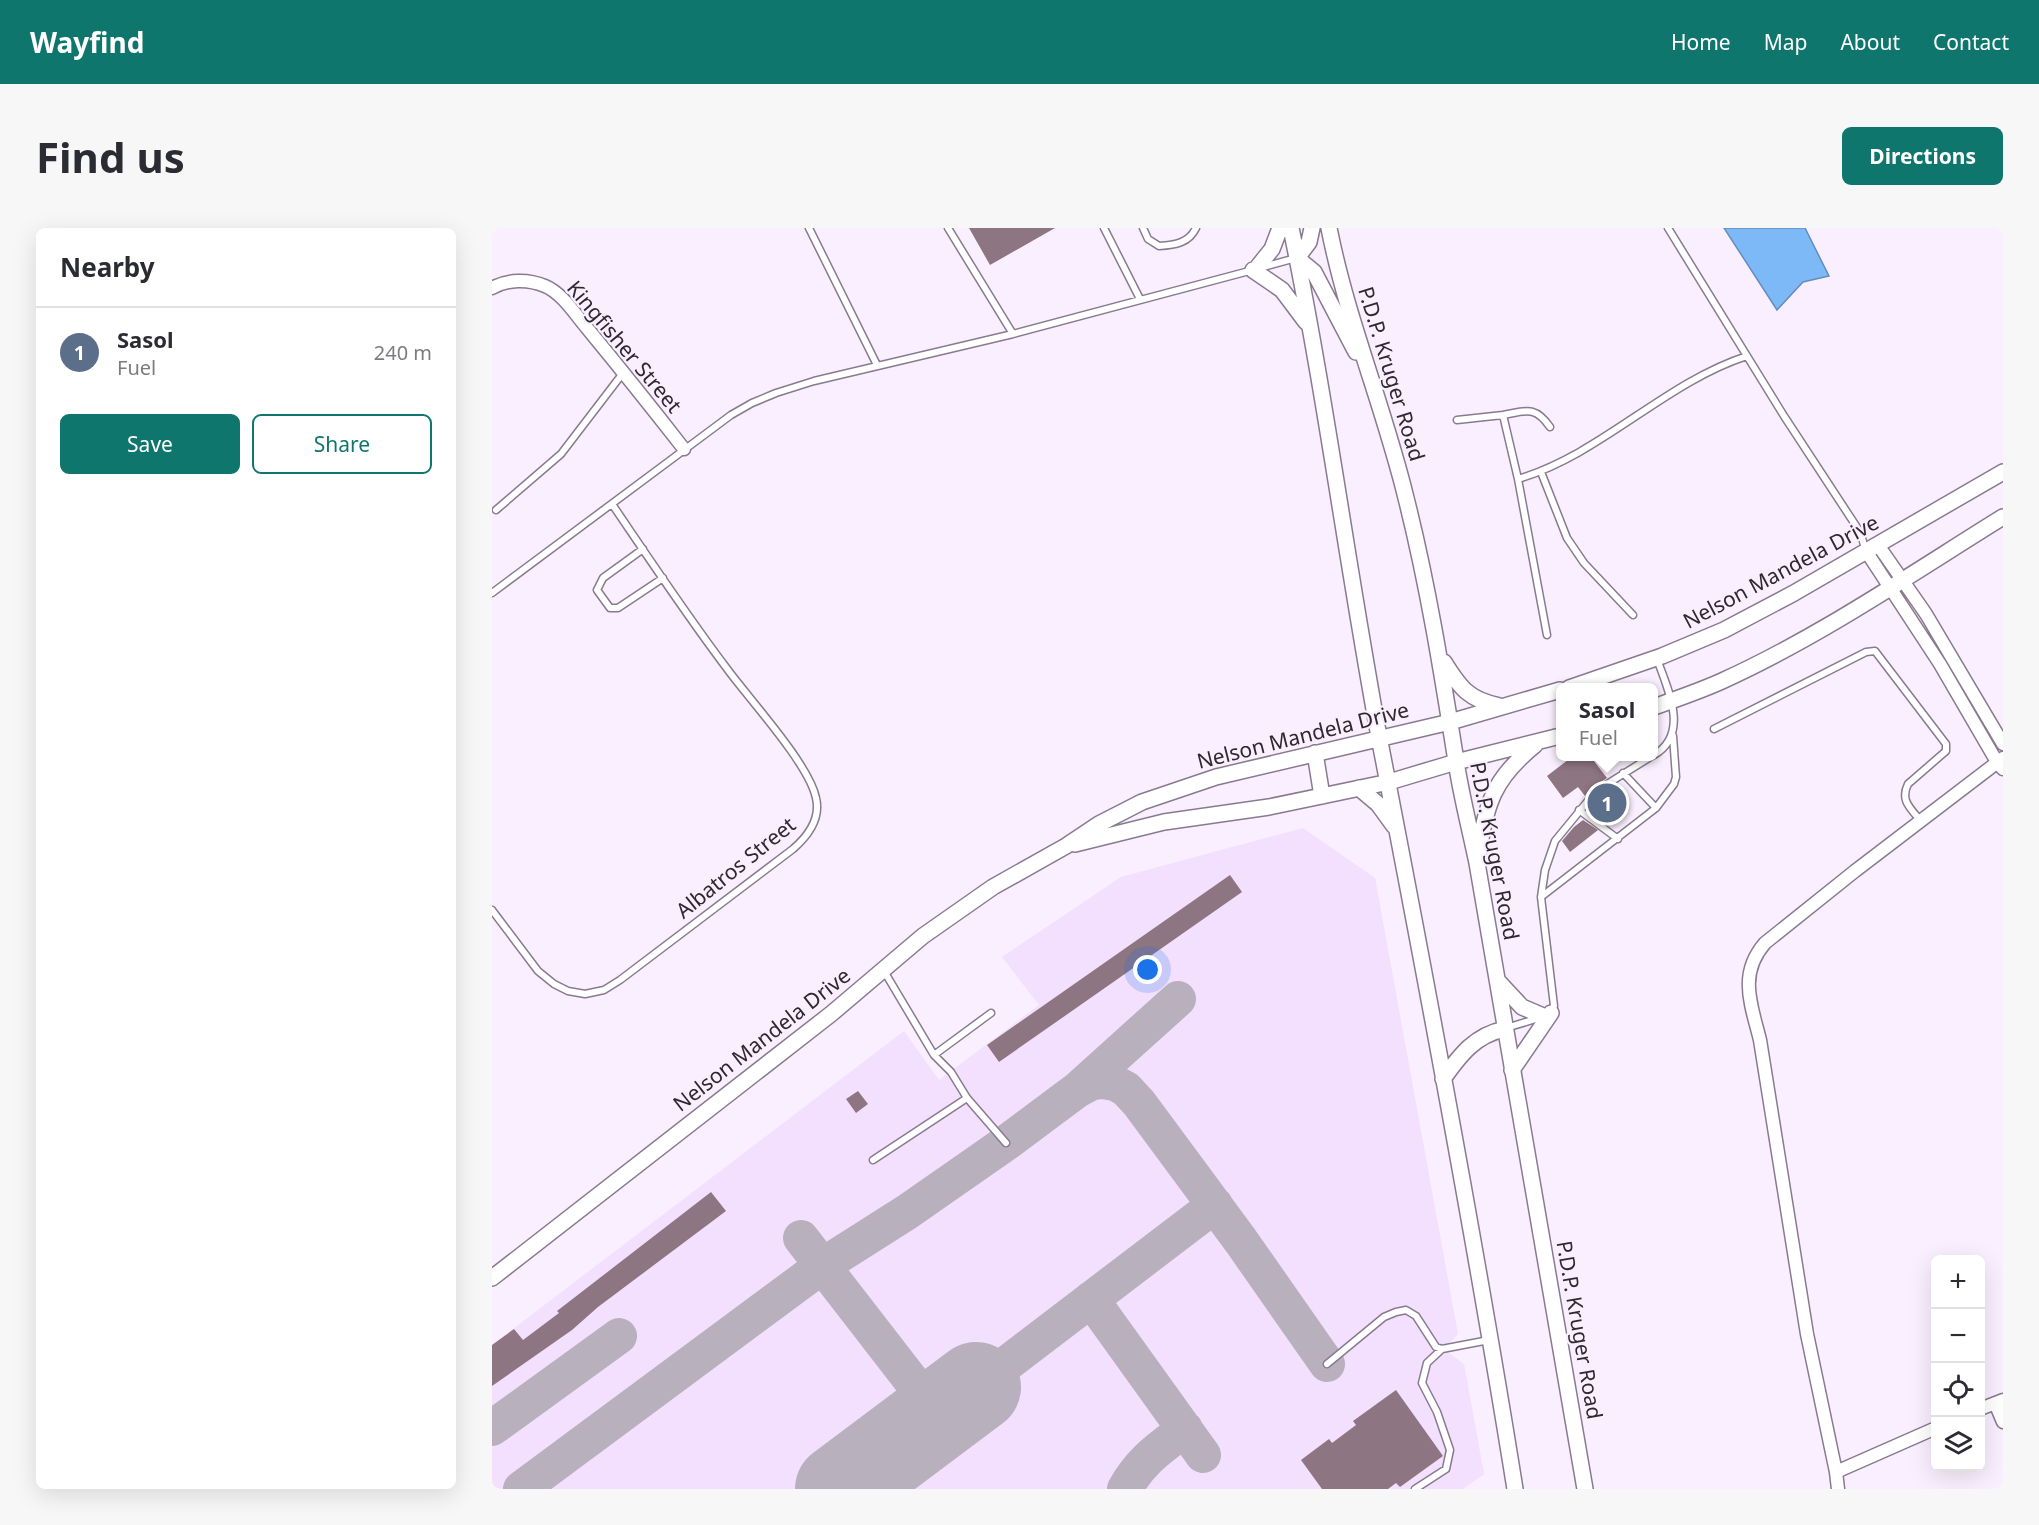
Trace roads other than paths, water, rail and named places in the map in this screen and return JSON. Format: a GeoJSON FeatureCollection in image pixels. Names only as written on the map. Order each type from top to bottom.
{"type":"FeatureCollection","features":[{"type":"Feature","properties":{"kind":"street"},"geometry":{"type":"LineString","coordinates":[[1280,228],[1272,249],[1254,269],[1282,290],[1311,330]]}},
{"type":"Feature","properties":{"kind":"street"},"geometry":{"type":"LineString","coordinates":[[1291,228],[1311,330],[1380,739],[1515,1489]]}},
{"type":"Feature","properties":{"kind":"street"},"geometry":{"type":"LineString","coordinates":[[1297,258],[1309,242],[1312,228]]}},
{"type":"Feature","properties":{"kind":"street","name":"P.D.P. Kruger Road"},"geometry":{"type":"LineString","coordinates":[[1329,228],[1335,260],[1406,496],[1439,654],[1456,762],[1497,980],[1585,1489]]}},
{"type":"Feature","properties":{"kind":"street"},"geometry":{"type":"LineString","coordinates":[[1297,258],[1314,272],[1332,302],[1350,343],[1365,360]]}},
{"type":"Feature","properties":{"kind":"street","name":"Kingfisher Street"},"geometry":{"type":"LineString","coordinates":[[492,288],[503,282],[520,281],[545,286],[562,298],[684,449]]}},
{"type":"Feature","properties":{"kind":"street","name":"Nelson Mandela Drive"},"geometry":{"type":"LineString","coordinates":[[1581,683],[1657,658],[1724,630],[1794,593],[2003,472]]}},
{"type":"Feature","properties":{"kind":"street"},"geometry":{"type":"LineString","coordinates":[[1658,705],[1720,682],[1767,659],[1897,584],[2003,517]]}},
{"type":"Feature","properties":{"kind":"street"},"geometry":{"type":"LineString","coordinates":[[1838,1489],[1807,1334],[1760,1040],[1750,996],[1749,968],[1755,954],[1765,943],[1920,820],[2001,763],[1940,664],[1897,584],[1872,548]]}},
{"type":"Feature","properties":{"kind":"street"},"geometry":{"type":"LineString","coordinates":[[1897,584],[1926,614],[2003,744]]}},
{"type":"Feature","properties":{"kind":"street"},"geometry":{"type":"LineString","coordinates":[[1439,654],[1454,679],[1468,695],[1488,704],[1503,706]]}},
{"type":"Feature","properties":{"kind":"street","name":"Nelson Mandela Drive"},"geometry":{"type":"LineString","coordinates":[[492,1278],[831,1014],[923,936],[993,887],[1120,813],[1168,792],[1216,777],[1450,722],[1556,691]]}},
{"type":"Feature","properties":{"kind":"street","name":"Nelson Mandela Drive"},"geometry":{"type":"LineString","coordinates":[[1066,846],[1164,822],[1269,807],[1359,789],[1556,737]]}},
{"type":"Feature","properties":{"kind":"street"},"geometry":{"type":"LineString","coordinates":[[1476,863],[1486,810],[1494,792],[1502,777],[1513,764],[1537,743]]}},
{"type":"Feature","properties":{"kind":"street"},"geometry":{"type":"LineString","coordinates":[[1316,753],[1323,796]]}},
{"type":"Feature","properties":{"kind":"street"},"geometry":{"type":"LineString","coordinates":[[1359,789],[1378,804],[1397,830]]}},
{"type":"Feature","properties":{"kind":"street"},"geometry":{"type":"LineString","coordinates":[[1497,980],[1522,1007],[1547,1015],[1512,1070]]}},
{"type":"Feature","properties":{"kind":"street"},"geometry":{"type":"LineString","coordinates":[[1443,1079],[1458,1058],[1476,1040],[1494,1031],[1505,1029]]}},
{"type":"Feature","properties":{"kind":"street"},"geometry":{"type":"LineString","coordinates":[[1999,1402],[2003,1422]]}},
{"type":"Feature","properties":{"kind":"street"},"geometry":{"type":"LineString","coordinates":[[1836,1472],[1931,1430]]}},
{"type":"Feature","properties":{"kind":"lane"},"geometry":{"type":"LineString","coordinates":[[809,228],[877,365]]}},
{"type":"Feature","properties":{"kind":"lane"},"geometry":{"type":"LineString","coordinates":[[948,228],[1013,334]]}},
{"type":"Feature","properties":{"kind":"lane"},"geometry":{"type":"LineString","coordinates":[[1104,228],[1140,298]]}},
{"type":"Feature","properties":{"kind":"lane"},"geometry":{"type":"LineString","coordinates":[[1143,228],[1148,239],[1160,246],[1181,244],[1191,237],[1196,228]]}},
{"type":"Feature","properties":{"kind":"lane"},"geometry":{"type":"LineString","coordinates":[[1668,228],[1747,356],[1872,548]]}},
{"type":"Feature","properties":{"kind":"lane"},"geometry":{"type":"LineString","coordinates":[[492,593],[684,449],[731,415],[752,403],[814,381],[1013,334],[1140,298],[1297,258]]}},
{"type":"Feature","properties":{"kind":"lane"},"geometry":{"type":"LineString","coordinates":[[1518,479],[1541,472],[1619,429],[1702,374],[1747,356]]}},
{"type":"Feature","properties":{"kind":"lane"},"geometry":{"type":"LineString","coordinates":[[496,510],[561,454],[624,372]]}},
{"type":"Feature","properties":{"kind":"lane"},"geometry":{"type":"LineString","coordinates":[[1457,420],[1529,410],[1536,411],[1550,427]]}},
{"type":"Feature","properties":{"kind":"lane"},"geometry":{"type":"LineString","coordinates":[[1503,415],[1518,479],[1547,635]]}},
{"type":"Feature","properties":{"kind":"lane"},"geometry":{"type":"LineString","coordinates":[[1541,472],[1567,538],[1584,563],[1633,615]]}},
{"type":"Feature","properties":{"kind":"lane","name":"Albatros Street"},"geometry":{"type":"LineString","coordinates":[[492,910],[526,957],[554,984],[568,991],[585,994],[604,990],[793,849],[804,840],[812,828],[817,807],[816,796],[805,773],[728,670],[612,504]]}},
{"type":"Feature","properties":{"kind":"lane"},"geometry":{"type":"LineString","coordinates":[[1860,532],[1872,548]]}},
{"type":"Feature","properties":{"kind":"lane"},"geometry":{"type":"LineString","coordinates":[[643,549],[603,578],[597,590],[610,608],[618,608],[663,578]]}},
{"type":"Feature","properties":{"kind":"lane"},"geometry":{"type":"LineString","coordinates":[[1714,729],[1866,652],[1875,651],[1946,744],[1946,751],[1908,784],[1905,790],[1904,798],[1908,806],[1920,820]]}},
{"type":"Feature","properties":{"kind":"lane"},"geometry":{"type":"LineString","coordinates":[[1540,897],[1656,808],[1674,784],[1676,777],[1672,736],[1672,700],[1657,658]]}},
{"type":"Feature","properties":{"kind":"lane"},"geometry":{"type":"LineString","coordinates":[[1658,753],[1666,747],[1672,736]]}},
{"type":"Feature","properties":{"kind":"lane"},"geometry":{"type":"LineString","coordinates":[[1505,1029],[1547,1015],[1554,1006],[1540,897],[1545,870],[1555,841],[1596,791],[1644,761]]}},
{"type":"Feature","properties":{"kind":"lane"},"geometry":{"type":"LineString","coordinates":[[1623,773],[1656,808]]}},
{"type":"Feature","properties":{"kind":"lane"},"geometry":{"type":"LineString","coordinates":[[1579,810],[1618,839]]}},
{"type":"Feature","properties":{"kind":"lane"},"geometry":{"type":"LineString","coordinates":[[883,970],[934,1055],[951,1072],[967,1098],[1006,1143]]}},
{"type":"Feature","properties":{"kind":"lane"},"geometry":{"type":"LineString","coordinates":[[934,1055],[991,1013]]}},
{"type":"Feature","properties":{"kind":"lane"},"geometry":{"type":"LineString","coordinates":[[873,1160],[967,1098]]}},
{"type":"Feature","properties":{"kind":"lane"},"geometry":{"type":"LineString","coordinates":[[1328,1364],[1384,1317],[1396,1311],[1406,1310],[1416,1316],[1436,1347],[1442,1349],[1490,1340]]}},
{"type":"Feature","properties":{"kind":"lane"},"geometry":{"type":"LineString","coordinates":[[1415,1489],[1446,1469],[1450,1450],[1437,1412],[1422,1383],[1427,1363],[1442,1349]]}},
{"type":"Feature","properties":{"kind":"water"},"geometry":{"type":"Polygon","coordinates":[[[1724,228],[1805,228],[1829,276],[1803,282],[1777,310],[1724,228]]]}},
{"type":"Feature","properties":{"kind":"place","name":"Sasol"},"geometry":{"type":"Point","coordinates":[1607,803]}}]}
